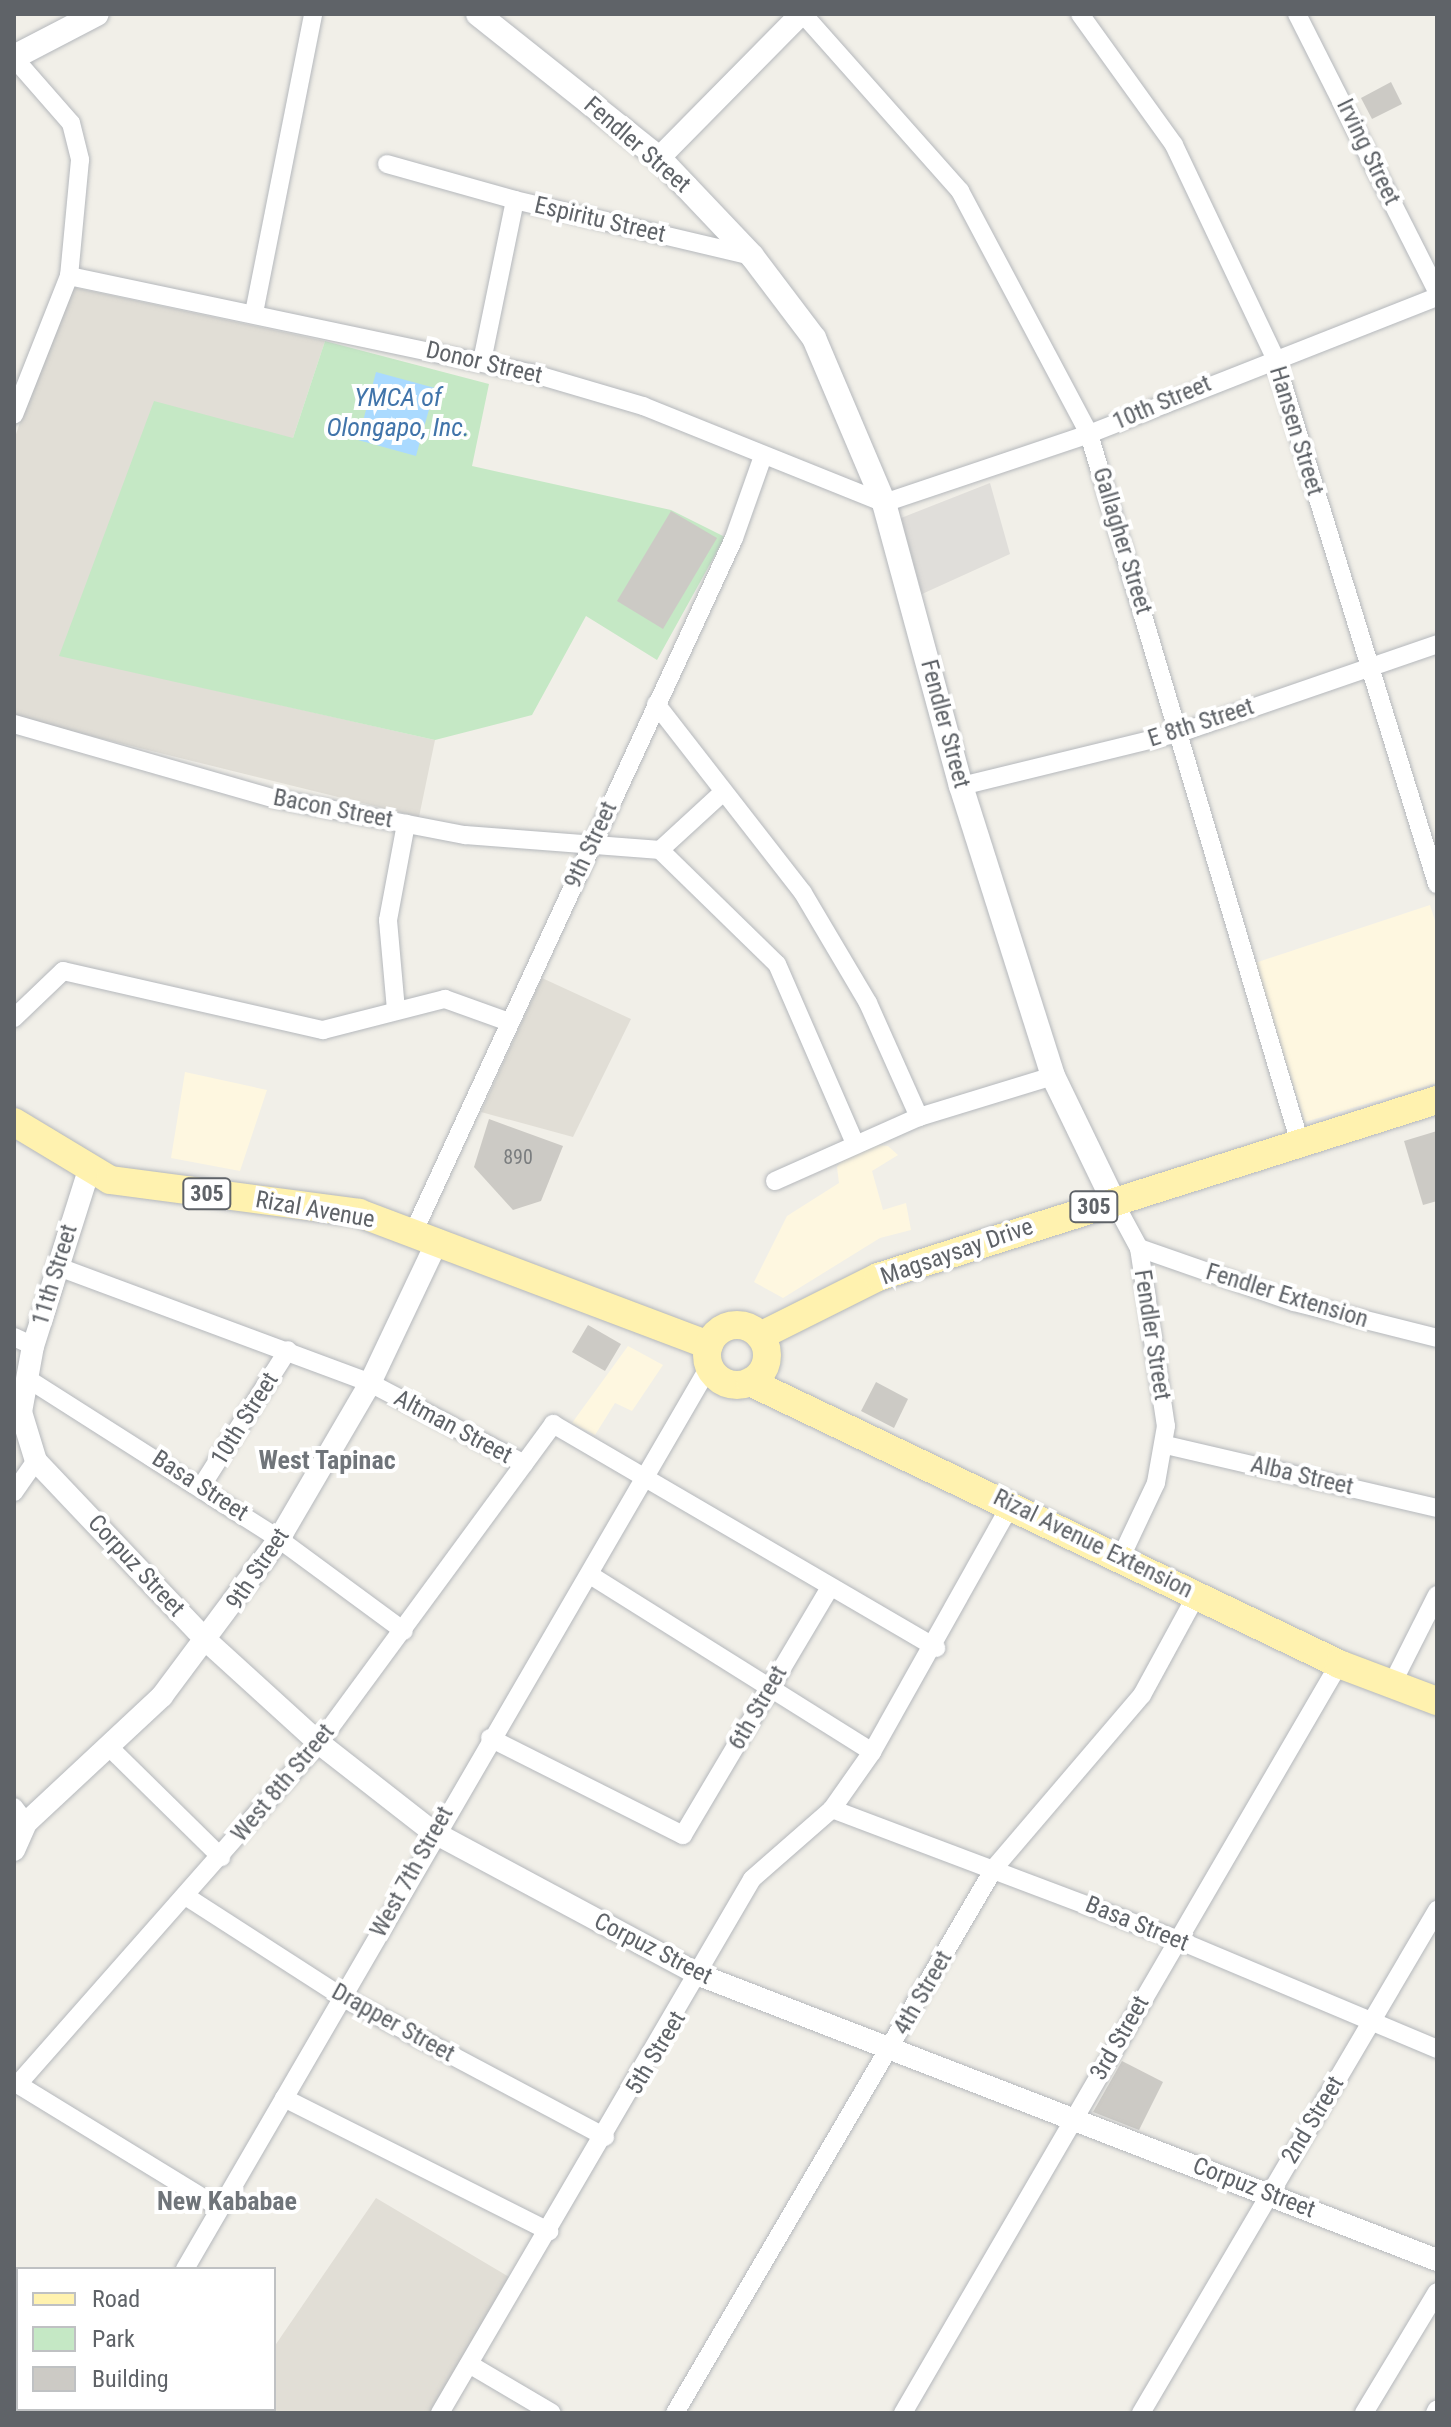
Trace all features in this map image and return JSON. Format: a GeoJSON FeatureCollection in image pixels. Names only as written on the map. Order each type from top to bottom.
{"type":"FeatureCollection","features":[{"type":"Feature","properties":{"kind":"main road"},"geometry":{"type":"LineString","coordinates":[[14,58],[66,21],[97,14]]}},
{"type":"Feature","properties":{"kind":"main road","name":"Fendler Street"},"geometry":{"type":"LineString","coordinates":[[478,14],[659,158],[752,256],[814,338],[884,503],[961,786],[1053,1076],[1113,1200]]}},
{"type":"Feature","properties":{"kind":"main road","name":"Magsaysay Drive"},"geometry":{"type":"LineString","coordinates":[[760,1336],[878,1277],[1299,1140],[1437,1100]]}},
{"type":"Feature","properties":{"kind":"main road","name":"Rizal Avenue"},"geometry":{"type":"LineString","coordinates":[[14,1122],[88,1173],[359,1213],[426,1235],[709,1356]]}},
{"type":"Feature","properties":{"kind":"main road"},"geometry":{"type":"LineString","coordinates":[[709,1356],[727,1327],[760,1336],[766,1361],[750,1382]]}},
{"type":"Feature","properties":{"kind":"main road","name":"305"},"geometry":{"type":"LineString","coordinates":[[709,1356],[722,1381],[750,1382]]}},
{"type":"Feature","properties":{"kind":"main road","name":"Rizal Avenue Extension"},"geometry":{"type":"LineString","coordinates":[[750,1382],[1122,1555],[1339,1664],[1437,1701]]}},
{"type":"Feature","properties":{"kind":"street"},"geometry":{"type":"LineString","coordinates":[[254,313],[313,14]]}},
{"type":"Feature","properties":{"kind":"street"},"geometry":{"type":"LineString","coordinates":[[659,158],[802,14]]}},
{"type":"Feature","properties":{"kind":"street","name":"Gallagher Street"},"geometry":{"type":"LineString","coordinates":[[802,14],[960,191],[1089,434],[1182,732],[1299,1140]]}},
{"type":"Feature","properties":{"kind":"street","name":"Hansen Street"},"geometry":{"type":"LineString","coordinates":[[1080,14],[1174,145],[1274,356],[1366,666],[1437,884]]}},
{"type":"Feature","properties":{"kind":"street","name":"Irving Street"},"geometry":{"type":"LineString","coordinates":[[1297,14],[1437,294]]}},
{"type":"Feature","properties":{"kind":"street"},"geometry":{"type":"LineString","coordinates":[[14,58],[79,140],[69,276],[14,415]]}},
{"type":"Feature","properties":{"kind":"street"},"geometry":{"type":"LineString","coordinates":[[387,164],[515,200]]}},
{"type":"Feature","properties":{"kind":"street","name":"Espiritu Street"},"geometry":{"type":"LineString","coordinates":[[482,361],[515,200],[752,256]]}},
{"type":"Feature","properties":{"kind":"street","name":"Donor Street"},"geometry":{"type":"LineString","coordinates":[[69,276],[482,361],[643,406],[884,503]]}},
{"type":"Feature","properties":{"kind":"street","name":"10th Street"},"geometry":{"type":"LineString","coordinates":[[884,503],[1089,434],[1274,356],[1437,294]]}},
{"type":"Feature","properties":{"kind":"street","name":"9th Street"},"geometry":{"type":"LineString","coordinates":[[14,1850],[20,1815],[110,1748],[208,1642],[279,1539],[370,1383],[509,1022],[734,538],[763,456]]}},
{"type":"Feature","properties":{"kind":"street","name":"E 8th Street"},"geometry":{"type":"LineString","coordinates":[[961,786],[1182,732],[1437,644]]}},
{"type":"Feature","properties":{"kind":"street"},"geometry":{"type":"LineString","coordinates":[[656,704],[803,893],[868,1003],[919,1117]]}},
{"type":"Feature","properties":{"kind":"street","name":"Bacon Street"},"geometry":{"type":"LineString","coordinates":[[14,724],[272,798],[406,824],[590,847],[660,850]]}},
{"type":"Feature","properties":{"kind":"street"},"geometry":{"type":"LineString","coordinates":[[723,792],[660,850],[777,964],[855,1143]]}},
{"type":"Feature","properties":{"kind":"street"},"geometry":{"type":"LineString","coordinates":[[396,1010],[388,920],[406,824]]}},
{"type":"Feature","properties":{"kind":"street"},"geometry":{"type":"LineString","coordinates":[[14,1018],[63,971],[323,1030],[445,999],[509,1022]]}},
{"type":"Feature","properties":{"kind":"street"},"geometry":{"type":"LineString","coordinates":[[775,1181],[919,1117],[1053,1076]]}},
{"type":"Feature","properties":{"kind":"street","name":"11th Street"},"geometry":{"type":"LineString","coordinates":[[28,1379],[24,1342],[56,1266],[88,1173]]}},
{"type":"Feature","properties":{"kind":"street","name":"Fendler Street"},"geometry":{"type":"LineString","coordinates":[[1113,1200],[1139,1248],[1166,1445],[1122,1555]]}},
{"type":"Feature","properties":{"kind":"street","name":"Fendler Extension"},"geometry":{"type":"LineString","coordinates":[[1139,1248],[1294,1302],[1437,1338]]}},
{"type":"Feature","properties":{"kind":"street","name":"Altman Street"},"geometry":{"type":"LineString","coordinates":[[56,1266],[370,1383],[524,1464],[554,1424],[936,1648]]}},
{"type":"Feature","properties":{"kind":"street","name":"10th Street"},"geometry":{"type":"LineString","coordinates":[[201,1487],[288,1350]]}},
{"type":"Feature","properties":{"kind":"street","name":"West 7th Street"},"geometry":{"type":"LineString","coordinates":[[186,2267],[433,1832],[648,1480],[709,1356]]}},
{"type":"Feature","properties":{"kind":"street","name":"Corpuz Street"},"geometry":{"type":"LineString","coordinates":[[28,1379],[18,1411],[36,1461],[208,1642],[319,1743],[433,1832],[702,1976],[1437,2260]]}},
{"type":"Feature","properties":{"kind":"street","name":"Basa Street"},"geometry":{"type":"LineString","coordinates":[[28,1379],[279,1539],[404,1631]]}},
{"type":"Feature","properties":{"kind":"street","name":"Alba Street"},"geometry":{"type":"LineString","coordinates":[[1166,1445],[1437,1508]]}},
{"type":"Feature","properties":{"kind":"street"},"geometry":{"type":"LineString","coordinates":[[14,1492],[36,1461]]}},
{"type":"Feature","properties":{"kind":"street","name":"West 8th Street"},"geometry":{"type":"LineString","coordinates":[[16,2083],[187,1897],[319,1743],[524,1464]]}},
{"type":"Feature","properties":{"kind":"street","name":"5th Street"},"geometry":{"type":"LineString","coordinates":[[440,2413],[702,1976],[752,1879],[832,1809],[872,1752],[936,1648],[1011,1504]]}},
{"type":"Feature","properties":{"kind":"street"},"geometry":{"type":"LineString","coordinates":[[590,1575],[872,1752]]}},
{"type":"Feature","properties":{"kind":"street","name":"6th Street"},"geometry":{"type":"LineString","coordinates":[[490,1738],[677,1835],[688,1829],[830,1587]]}},
{"type":"Feature","properties":{"kind":"street","name":"4th Street"},"geometry":{"type":"LineString","coordinates":[[675,2413],[890,2051],[995,1867],[1142,1695],[1197,1594]]}},
{"type":"Feature","properties":{"kind":"street"},"geometry":{"type":"LineString","coordinates":[[1391,1686],[1437,1595]]}},
{"type":"Feature","properties":{"kind":"street","name":"3rd Street"},"geometry":{"type":"LineString","coordinates":[[903,2413],[1339,1664]]}},
{"type":"Feature","properties":{"kind":"street"},"geometry":{"type":"LineString","coordinates":[[110,1748],[221,1857]]}},
{"type":"Feature","properties":{"kind":"street","name":"Basa Street"},"geometry":{"type":"LineString","coordinates":[[832,1809],[995,1867],[1374,2019],[1437,2049]]}},
{"type":"Feature","properties":{"kind":"street","name":"Drapper Street"},"geometry":{"type":"LineString","coordinates":[[187,1897],[342,1997],[605,2137]]}},
{"type":"Feature","properties":{"kind":"street","name":"2nd Street"},"geometry":{"type":"LineString","coordinates":[[1141,2413],[1437,1910]]}},
{"type":"Feature","properties":{"kind":"street"},"geometry":{"type":"LineString","coordinates":[[16,2083],[220,2208]]}},
{"type":"Feature","properties":{"kind":"street"},"geometry":{"type":"LineString","coordinates":[[284,2098],[549,2231]]}},
{"type":"Feature","properties":{"kind":"street"},"geometry":{"type":"LineString","coordinates":[[1364,2413],[1437,2292]]}},
{"type":"Feature","properties":{"kind":"street"},"geometry":{"type":"LineString","coordinates":[[469,2364],[552,2413]]}},
{"type":"Feature","properties":{"kind":"shaded area"},"geometry":{"type":"Polygon","coordinates":[[[67,286],[325,341],[293,438],[60,655],[435,740],[419,817],[14,717],[14,440],[67,286]]]}},
{"type":"Feature","properties":{"kind":"shaded area"},"geometry":{"type":"Polygon","coordinates":[[[990,483],[1010,554],[922,594],[901,518],[990,483]]]}},
{"type":"Feature","properties":{"kind":"shaded area"},"geometry":{"type":"Polygon","coordinates":[[[1430,905],[1437,927],[1437,1083],[1305,1122],[1255,963],[1430,905]]]}},
{"type":"Feature","properties":{"kind":"shaded area"},"geometry":{"type":"Polygon","coordinates":[[[542,978],[631,1019],[573,1137],[481,1112],[542,978]]]}},
{"type":"Feature","properties":{"kind":"shaded area"},"geometry":{"type":"Polygon","coordinates":[[[185,1072],[267,1090],[240,1171],[171,1158],[185,1072]]]}},
{"type":"Feature","properties":{"kind":"shaded area"},"geometry":{"type":"Polygon","coordinates":[[[855,1143],[888,1146],[898,1155],[872,1171],[883,1210],[906,1203],[911,1230],[880,1238],[783,1298],[754,1282],[787,1216],[839,1183],[837,1167],[855,1143]]]}},
{"type":"Feature","properties":{"kind":"shaded area"},"geometry":{"type":"Polygon","coordinates":[[[628,1346],[663,1365],[632,1411],[615,1403],[595,1435],[572,1423],[628,1346]]]}},
{"type":"Feature","properties":{"kind":"shaded area"},"geometry":{"type":"Polygon","coordinates":[[[376,2198],[514,2280],[436,2413],[232,2413],[276,2411],[276,2344],[376,2198]]]}},
{"type":"Feature","properties":{"kind":"green space"},"geometry":{"type":"Polygon","coordinates":[[[325,341],[489,384],[472,466],[671,510],[725,537],[657,660],[586,616],[532,715],[435,740],[59,656],[154,401],[293,438],[325,341]]]}},
{"type":"Feature","properties":{"kind":"water","name":"YMCA of Olongapo, Inc."},"geometry":{"type":"Polygon","coordinates":[[[376,372],[435,388],[416,456],[358,440],[376,372]]]}},
{"type":"Feature","properties":{"kind":"building"},"geometry":{"type":"Polygon","coordinates":[[[1391,82],[1402,104],[1372,119],[1361,98],[1391,82]]]}},
{"type":"Feature","properties":{"kind":"building"},"geometry":{"type":"Polygon","coordinates":[[[671,511],[717,538],[663,629],[617,601],[671,511]]]}},
{"type":"Feature","properties":{"kind":"building"},"geometry":{"type":"Polygon","coordinates":[[[489,1119],[563,1146],[541,1201],[513,1210],[474,1167],[489,1119]]]}},
{"type":"Feature","properties":{"kind":"building"},"geometry":{"type":"Polygon","coordinates":[[[1437,1131],[1437,1201],[1423,1205],[1404,1141],[1437,1131]]]}},
{"type":"Feature","properties":{"kind":"building"},"geometry":{"type":"Polygon","coordinates":[[[588,1325],[621,1344],[605,1371],[572,1352],[588,1325]]]}},
{"type":"Feature","properties":{"kind":"building"},"geometry":{"type":"Polygon","coordinates":[[[876,1382],[908,1399],[894,1428],[861,1411],[876,1382]]]}},
{"type":"Feature","properties":{"kind":"building"},"geometry":{"type":"Polygon","coordinates":[[[1122,2061],[1163,2082],[1139,2130],[1093,2112],[1122,2061]]]}},
{"type":"Feature","properties":{"kind":"district","name":"West Tapinac"},"geometry":{"type":"Point","coordinates":[327,1461]}},
{"type":"Feature","properties":{"kind":"district","name":"New Kababae"},"geometry":{"type":"Point","coordinates":[227,2202]}}]}
